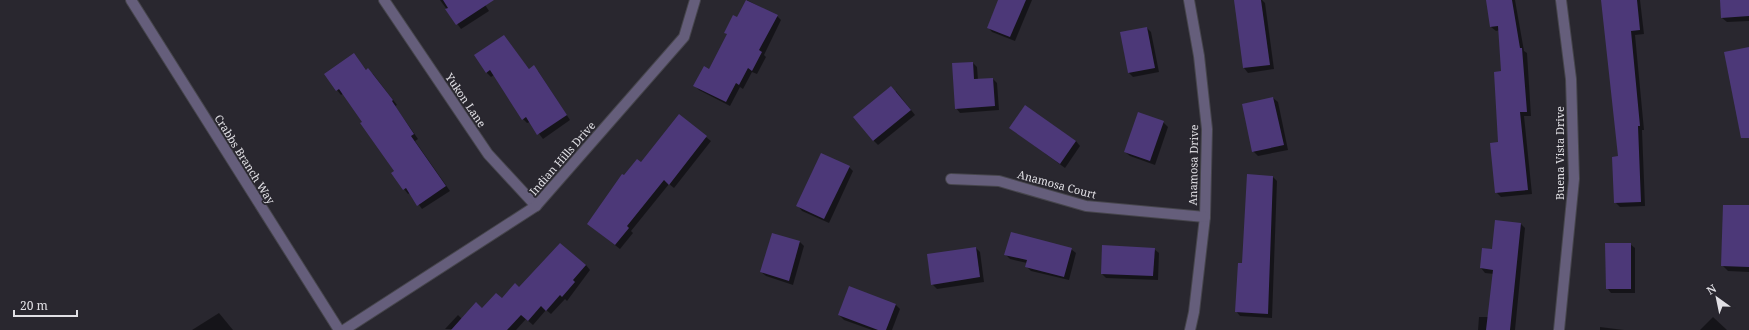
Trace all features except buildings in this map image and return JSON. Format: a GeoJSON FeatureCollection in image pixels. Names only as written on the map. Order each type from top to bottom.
{"type":"FeatureCollection","features":[{"type":"Feature","properties":{"kind":"street","name":"Crabbs Branch Way"},"geometry":{"type":"LineString","coordinates":[[131,0],[339,330]]}},
{"type":"Feature","properties":{"kind":"street","name":"Yukon Lane"},"geometry":{"type":"LineString","coordinates":[[384,0],[488,154],[536,206]]}},
{"type":"Feature","properties":{"kind":"street","name":"Indian Hills Drive"},"geometry":{"type":"LineString","coordinates":[[344,330],[536,206],[684,37],[694,0]]}},
{"type":"Feature","properties":{"kind":"street","name":"Anamosa Drive"},"geometry":{"type":"LineString","coordinates":[[1188,0],[1199,56],[1207,129],[1205,217],[1194,312],[1190,330]]}},
{"type":"Feature","properties":{"kind":"street","name":"Buena Vista Drive"},"geometry":{"type":"LineString","coordinates":[[1559,330],[1574,179],[1571,80],[1561,0]]}},
{"type":"Feature","properties":{"kind":"street","name":"Anamosa Court"},"geometry":{"type":"LineString","coordinates":[[951,179],[999,181],[1086,206],[1205,217]]}}]}
